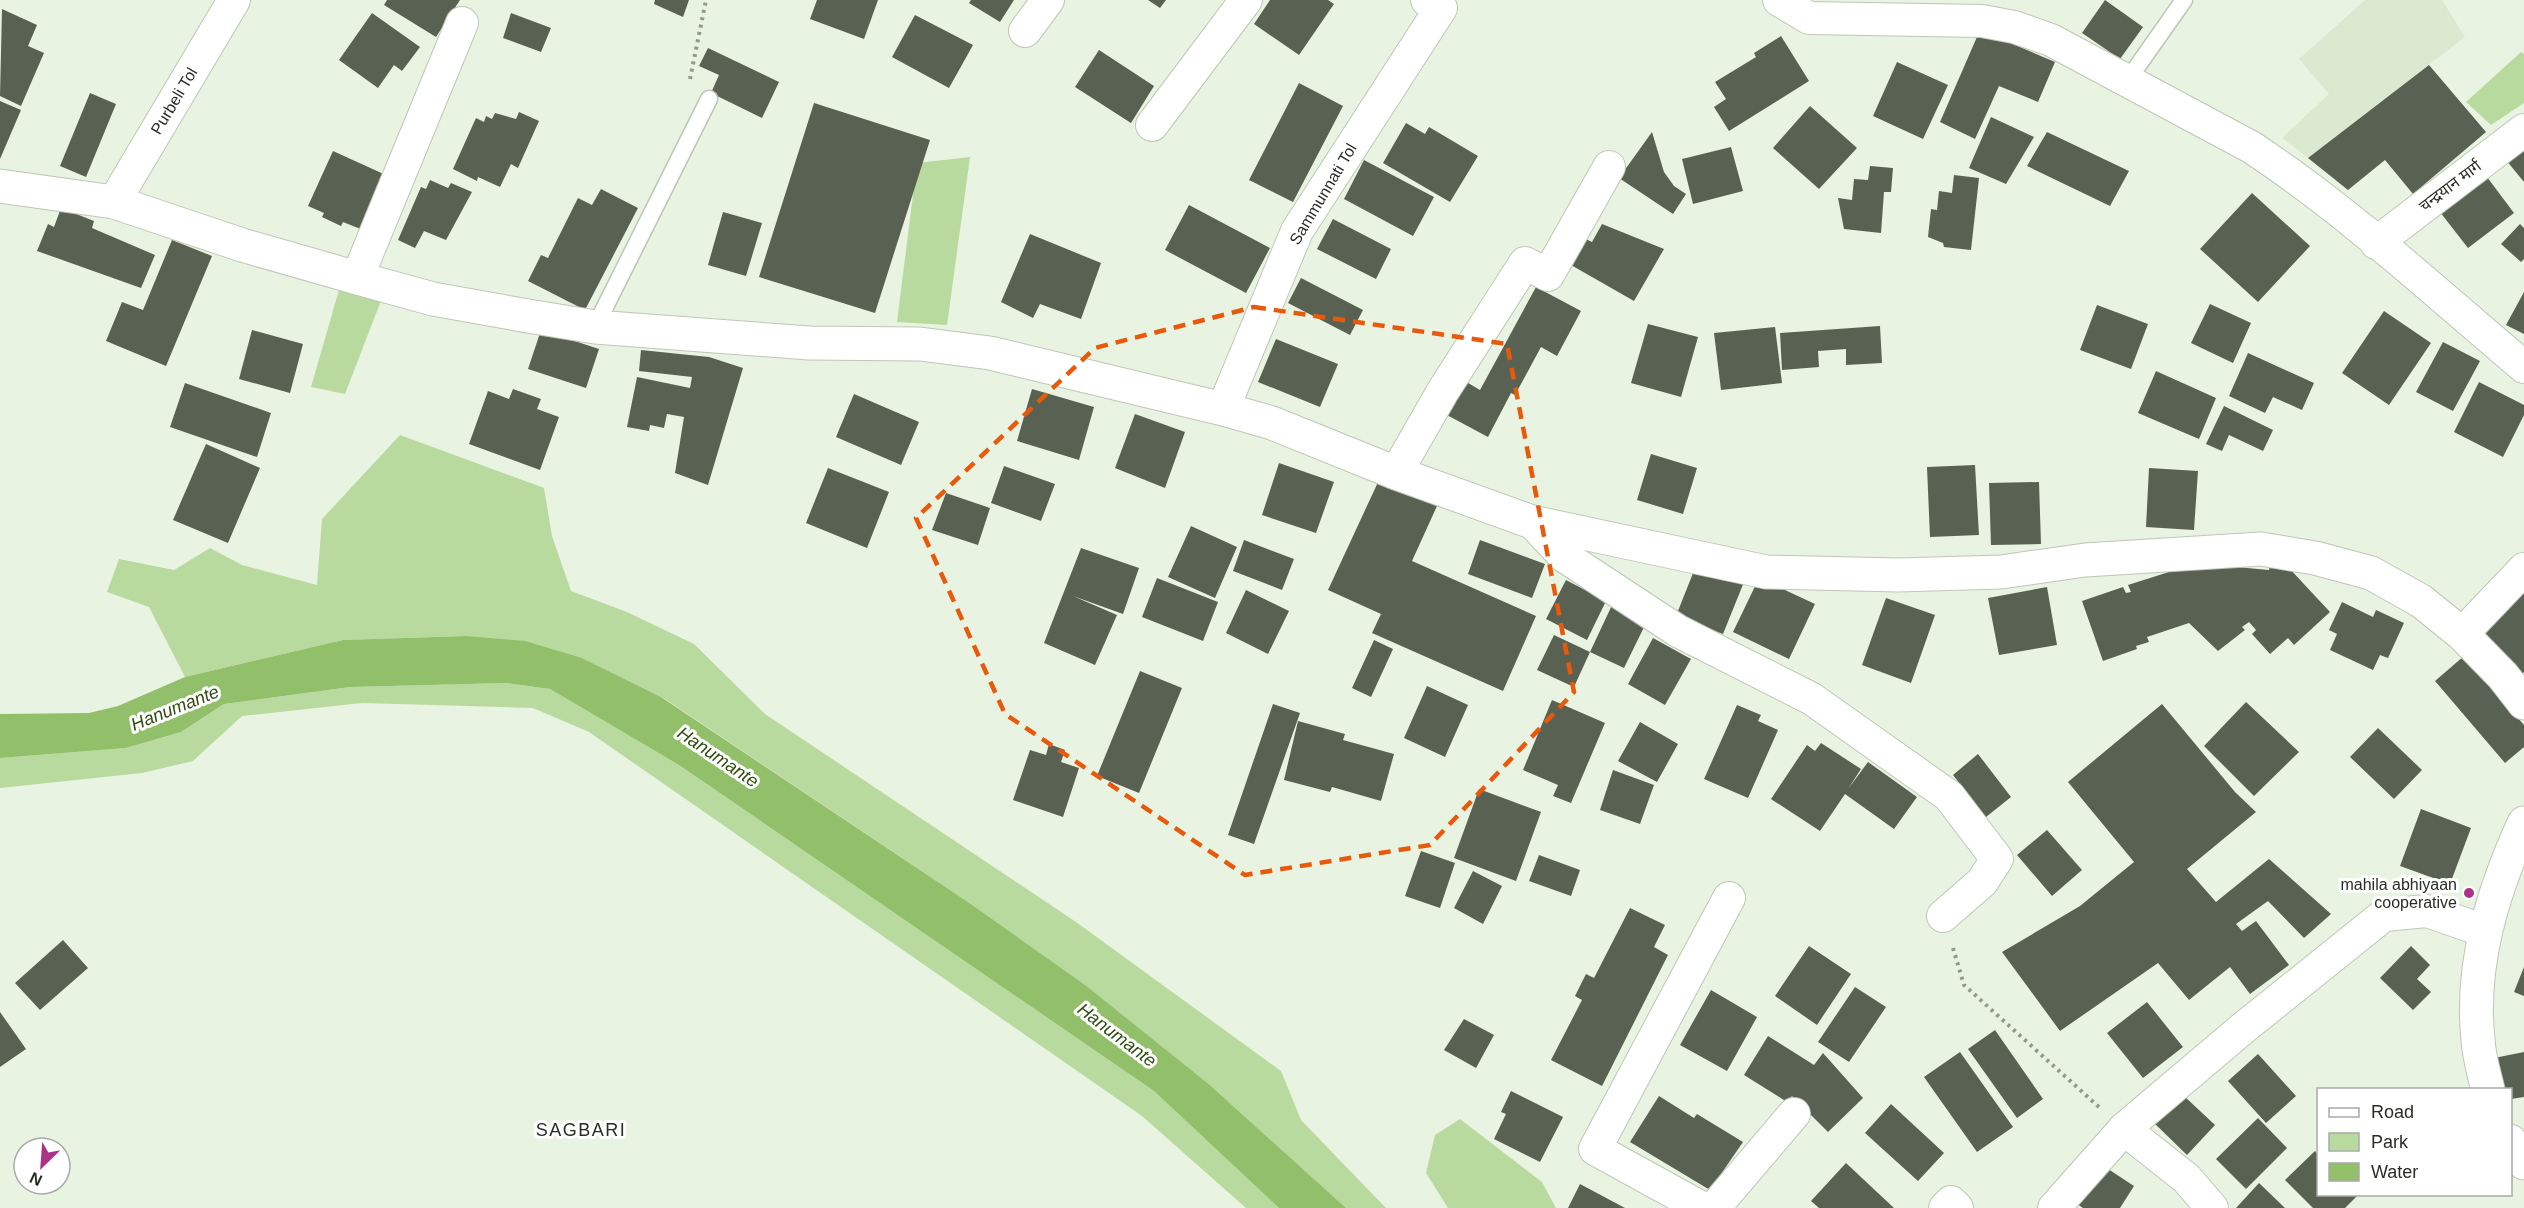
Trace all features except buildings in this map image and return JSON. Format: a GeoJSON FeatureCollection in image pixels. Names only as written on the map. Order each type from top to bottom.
{"type":"FeatureCollection","features":[{"type":"Feature","properties":{"kind":"street","name":"Purbeli Tol"},"geometry":{"type":"LineString","coordinates":[[114,202],[234,0]]}},
{"type":"Feature","properties":{"kind":"street"},"geometry":{"type":"LineString","coordinates":[[1025,31],[1048,0]]}},
{"type":"Feature","properties":{"kind":"street"},"geometry":{"type":"LineString","coordinates":[[1152,125],[1246,0]]}},
{"type":"Feature","properties":{"kind":"street","name":"Sammunnati Tol"},"geometry":{"type":"LineString","coordinates":[[1223,409],[1297,231],[1441,8],[1427,0]]}},
{"type":"Feature","properties":{"kind":"street"},"geometry":{"type":"LineString","coordinates":[[1779,0],[1809,18],[1982,21],[2014,27],[2051,40],[2251,147],[2297,179],[2524,368]]}},
{"type":"Feature","properties":{"kind":"street"},"geometry":{"type":"LineString","coordinates":[[357,278],[462,23]]}},
{"type":"Feature","properties":{"kind":"street","name":"चन्द्र‌यान मार्ग"},"geometry":{"type":"LineString","coordinates":[[2376,243],[2524,130]]}},
{"type":"Feature","properties":{"kind":"street"},"geometry":{"type":"LineString","coordinates":[[1396,473],[1443,391],[1525,263],[1548,275],[1609,166]]}},
{"type":"Feature","properties":{"kind":"street"},"geometry":{"type":"LineString","coordinates":[[0,186],[114,202],[242,245],[433,299],[595,327],[809,343],[920,344],[990,353],[1272,423],[1396,473],[1532,522],[1766,572],[1898,575],[2001,572],[2085,560],[2260,549],[2315,558],[2371,573],[2421,601],[2462,634],[2503,676],[2524,702]]}},
{"type":"Feature","properties":{"kind":"street"},"geometry":{"type":"LineString","coordinates":[[1532,522],[1564,556],[1678,631],[1812,699],[1949,796],[1997,859],[1982,882],[1943,916]]}},
{"type":"Feature","properties":{"kind":"street"},"geometry":{"type":"LineString","coordinates":[[2462,634],[2524,569]]}},
{"type":"Feature","properties":{"kind":"street"},"geometry":{"type":"LineString","coordinates":[[2488,1088],[2478,1041],[2476,994],[2485,931],[2504,867],[2524,823]]}},
{"type":"Feature","properties":{"kind":"street"},"geometry":{"type":"LineString","coordinates":[[1702,1208],[1595,1149],[1729,898]]}},
{"type":"Feature","properties":{"kind":"street"},"geometry":{"type":"LineString","coordinates":[[2054,1208],[2124,1130],[2242,1029],[2384,915],[2427,911],[2485,931]]}},
{"type":"Feature","properties":{"kind":"street"},"geometry":{"type":"LineString","coordinates":[[1714,1208],[1794,1114]]}},
{"type":"Feature","properties":{"kind":"street"},"geometry":{"type":"LineString","coordinates":[[2124,1130],[2187,1179],[2212,1208]]}},
{"type":"Feature","properties":{"kind":"street"},"geometry":{"type":"LineString","coordinates":[[2512,1143],[2524,1163]]}},
{"type":"Feature","properties":{"kind":"street"},"geometry":{"type":"LineString","coordinates":[[1945,1208],[1951,1202],[1957,1208]]}},
{"type":"Feature","properties":{"kind":"lane"},"geometry":{"type":"LineString","coordinates":[[2127,81],[2184,0]]}},
{"type":"Feature","properties":{"kind":"lane"},"geometry":{"type":"LineString","coordinates":[[595,327],[709,99]]}},
{"type":"Feature","properties":{"kind":"path"},"geometry":{"type":"LineString","coordinates":[[706,0],[688,89],[709,99]]}},
{"type":"Feature","properties":{"kind":"path"},"geometry":{"type":"LineString","coordinates":[[1943,916],[1964,985],[2124,1130]]}},
{"type":"Feature","properties":{"kind":"highlighted area"},"geometry":{"type":"Polygon","coordinates":[[[1254,307],[1507,344],[1574,692],[1430,845],[1245,875],[1005,714],[916,518],[1095,348],[1254,307]]]}},
{"type":"Feature","properties":{"kind":"shaded area"},"geometry":{"type":"Polygon","coordinates":[[[2365,0],[2442,0],[2465,37],[2308,158],[2282,138],[2329,94],[2299,59],[2365,0]]]}},
{"type":"Feature","properties":{"kind":"green space"},"geometry":{"type":"Polygon","coordinates":[[[2521,52],[2524,54],[2524,103],[2491,125],[2466,102],[2521,52]]]}},
{"type":"Feature","properties":{"kind":"green space"},"geometry":{"type":"Polygon","coordinates":[[[970,157],[947,325],[897,322],[917,163],[970,157]]]}},
{"type":"Feature","properties":{"kind":"green space"},"geometry":{"type":"Polygon","coordinates":[[[339,290],[382,298],[345,394],[311,387],[339,290]]]}},
{"type":"Feature","properties":{"kind":"green space"},"geometry":{"type":"Polygon","coordinates":[[[400,435],[544,488],[552,536],[571,591],[627,612],[694,644],[765,714],[1076,922],[1281,1071],[1301,1120],[1386,1208],[1346,1208],[1211,1086],[962,898],[665,699],[582,658],[466,636],[343,640],[185,677],[149,607],[107,592],[119,559],[174,570],[210,548],[242,565],[317,585],[322,519],[400,435]]]}},
{"type":"Feature","properties":{"kind":"green space"},"geometry":{"type":"Polygon","coordinates":[[[507,683],[550,689],[679,765],[1154,1091],[1279,1208],[1246,1208],[1142,1116],[589,732],[533,708],[362,703],[242,716],[193,761],[142,773],[0,788],[0,758],[126,748],[181,732],[224,704],[350,687],[507,683]]]}},
{"type":"Feature","properties":{"kind":"green space"},"geometry":{"type":"Polygon","coordinates":[[[1460,1119],[1542,1182],[1556,1208],[1448,1208],[1426,1173],[1435,1135],[1460,1119]]]}},
{"type":"Feature","properties":{"kind":"water","name":"Hanumante"},"geometry":{"type":"Polygon","coordinates":[[[466,636],[525,641],[582,658],[661,697],[962,898],[1085,985],[1211,1086],[1346,1208],[1279,1208],[1154,1091],[679,765],[550,689],[507,683],[350,687],[224,704],[181,732],[126,748],[0,758],[0,714],[89,713],[118,706],[185,677],[343,640],[466,636]]]}},
{"type":"Feature","properties":{"kind":"place","name":"mahila abhiyaan cooperative"},"geometry":{"type":"Point","coordinates":[2469,893]}},
{"type":"Feature","properties":{"kind":"district","name":"SAGBARI"},"geometry":{"type":"Point","coordinates":[581,1130]}}]}
